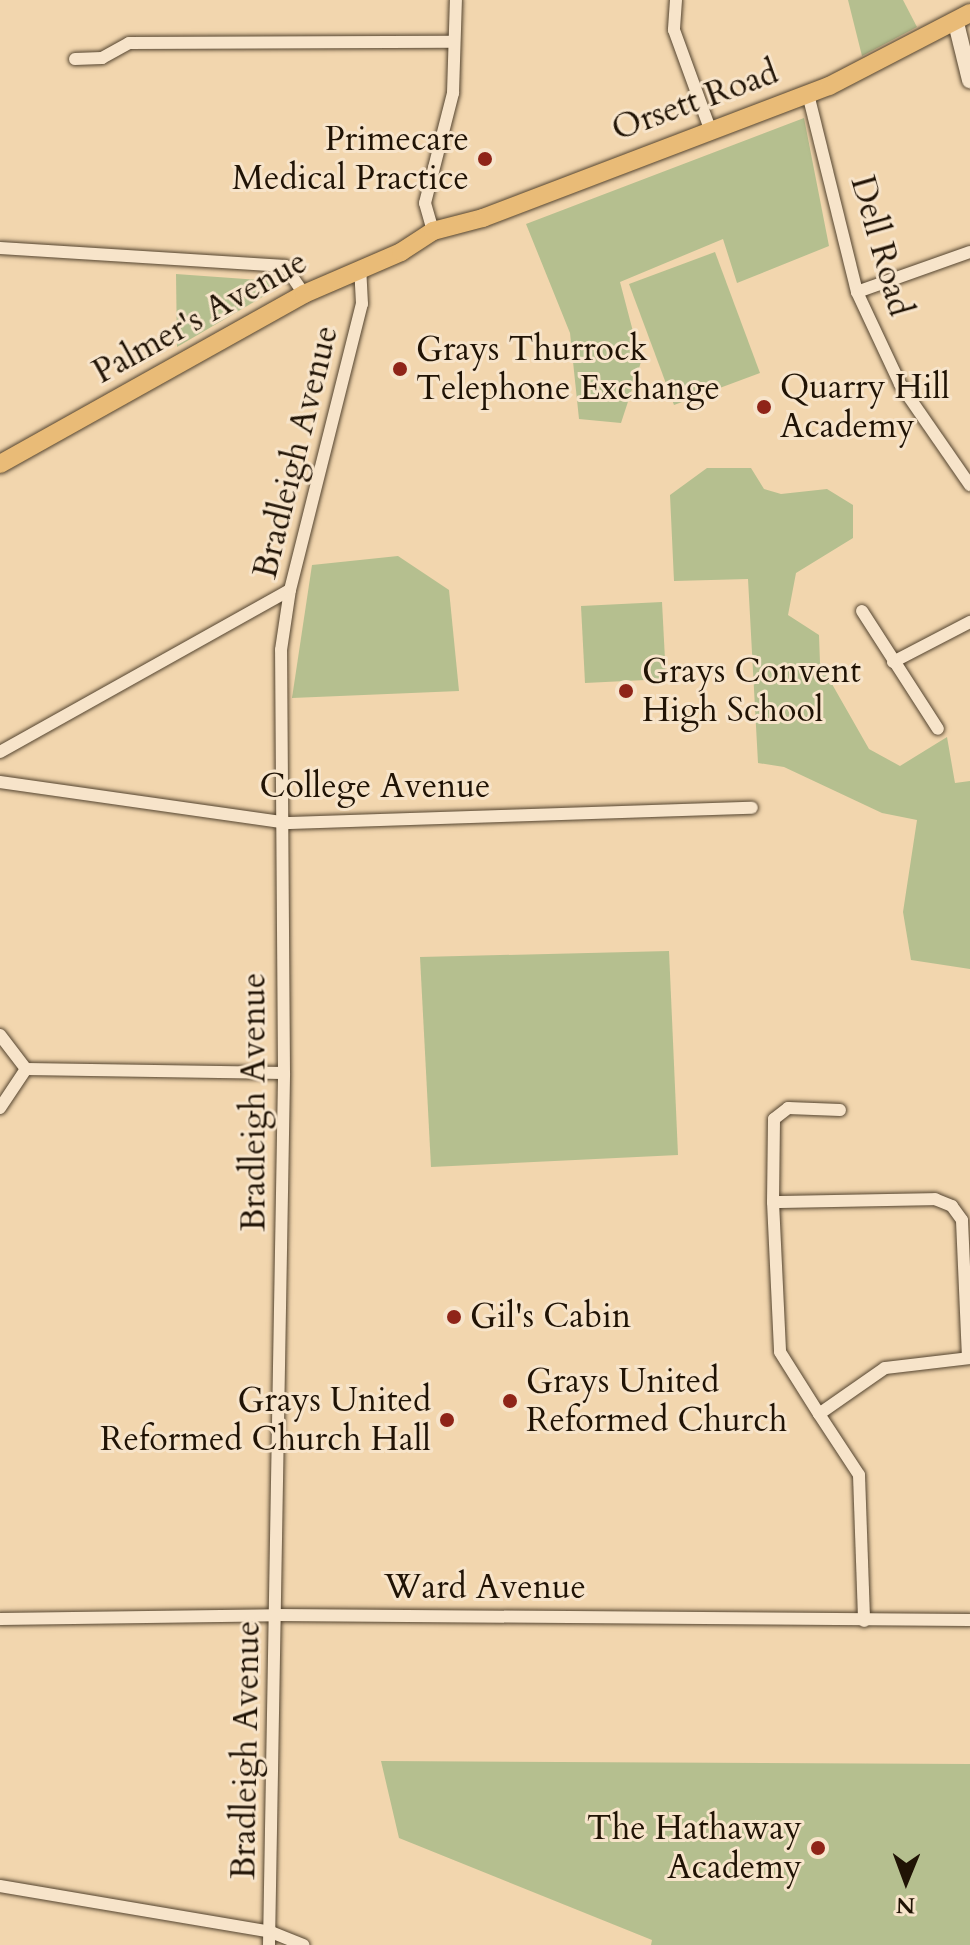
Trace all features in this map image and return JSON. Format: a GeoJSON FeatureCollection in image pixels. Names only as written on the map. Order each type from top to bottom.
{"type":"FeatureCollection","features":[{"type":"Feature","properties":{"kind":"main road","name":"Orsett Road"},"geometry":{"type":"LineString","coordinates":[[433,231],[483,218],[808,94],[963,18]]}},
{"type":"Feature","properties":{"kind":"main road","name":"Palmer's Avenue"},"geometry":{"type":"LineString","coordinates":[[0,464],[304,294],[433,231]]}},
{"type":"Feature","properties":{"kind":"street"},"geometry":{"type":"LineString","coordinates":[[433,231],[425,203],[453,93],[456,0]]}},
{"type":"Feature","properties":{"kind":"street"},"geometry":{"type":"LineString","coordinates":[[676,0],[674,30],[710,129]]}},
{"type":"Feature","properties":{"kind":"street"},"geometry":{"type":"LineString","coordinates":[[963,18],[970,80]]}},
{"type":"Feature","properties":{"kind":"street"},"geometry":{"type":"LineString","coordinates":[[75,59],[102,58],[129,43],[454,42]]}},
{"type":"Feature","properties":{"kind":"street","name":"Dell Road"},"geometry":{"type":"LineString","coordinates":[[808,94],[857,292],[900,384],[970,485]]}},
{"type":"Feature","properties":{"kind":"street"},"geometry":{"type":"LineString","coordinates":[[0,248],[285,266],[304,294]]}},
{"type":"Feature","properties":{"kind":"street"},"geometry":{"type":"LineString","coordinates":[[857,292],[970,252]]}},
{"type":"Feature","properties":{"kind":"street","name":"Bradleigh Avenue"},"geometry":{"type":"LineString","coordinates":[[270,1938],[284,1073],[278,821],[281,650],[290,590],[362,304],[360,269]]}},
{"type":"Feature","properties":{"kind":"street"},"geometry":{"type":"LineString","coordinates":[[0,752],[290,590]]}},
{"type":"Feature","properties":{"kind":"street"},"geometry":{"type":"LineString","coordinates":[[862,611],[938,729]]}},
{"type":"Feature","properties":{"kind":"street"},"geometry":{"type":"LineString","coordinates":[[893,662],[970,622]]}},
{"type":"Feature","properties":{"kind":"street","name":"College Avenue"},"geometry":{"type":"LineString","coordinates":[[0,782],[278,821],[752,808]]}},
{"type":"Feature","properties":{"kind":"street"},"geometry":{"type":"LineString","coordinates":[[0,1035],[26,1069]]}},
{"type":"Feature","properties":{"kind":"street"},"geometry":{"type":"LineString","coordinates":[[26,1069],[284,1073]]}},
{"type":"Feature","properties":{"kind":"street"},"geometry":{"type":"LineString","coordinates":[[0,1108],[26,1069]]}},
{"type":"Feature","properties":{"kind":"street"},"geometry":{"type":"LineString","coordinates":[[840,1110],[788,1108],[774,1119],[773,1202],[780,1352],[859,1475],[864,1621]]}},
{"type":"Feature","properties":{"kind":"street"},"geometry":{"type":"LineString","coordinates":[[773,1202],[935,1199],[952,1206],[962,1220],[969,1358],[885,1368],[819,1414]]}},
{"type":"Feature","properties":{"kind":"street","name":"Ward Avenue"},"geometry":{"type":"LineString","coordinates":[[0,1619],[276,1615],[970,1620]]}},
{"type":"Feature","properties":{"kind":"street"},"geometry":{"type":"LineString","coordinates":[[0,1886],[304,1945]]}},
{"type":"Feature","properties":{"kind":"green space"},"geometry":{"type":"Polygon","coordinates":[[[848,0],[903,0],[917,27],[862,56],[848,0]]]}},
{"type":"Feature","properties":{"kind":"green space"},"geometry":{"type":"Polygon","coordinates":[[[804,118],[829,246],[737,283],[723,239],[620,282],[641,362],[621,423],[579,419],[570,333],[526,224],[804,118]]]}},
{"type":"Feature","properties":{"kind":"green space"},"geometry":{"type":"Polygon","coordinates":[[[715,252],[760,373],[674,405],[629,284],[715,252]]]}},
{"type":"Feature","properties":{"kind":"green space"},"geometry":{"type":"Polygon","coordinates":[[[176,274],[274,281],[276,289],[177,347],[176,274]]]}},
{"type":"Feature","properties":{"kind":"green space"},"geometry":{"type":"Polygon","coordinates":[[[707,468],[751,468],[764,489],[781,494],[827,489],[853,505],[853,538],[796,573],[788,615],[819,635],[820,663],[869,749],[900,766],[947,737],[955,783],[970,781],[970,969],[911,960],[903,912],[917,820],[882,813],[784,767],[758,763],[748,579],[674,581],[670,495],[707,468]]]}},
{"type":"Feature","properties":{"kind":"green space"},"geometry":{"type":"Polygon","coordinates":[[[398,556],[449,590],[459,691],[292,698],[312,565],[398,556]]]}},
{"type":"Feature","properties":{"kind":"green space"},"geometry":{"type":"Polygon","coordinates":[[[662,602],[666,679],[585,683],[581,606],[662,602]]]}},
{"type":"Feature","properties":{"kind":"green space"},"geometry":{"type":"Polygon","coordinates":[[[669,951],[678,1155],[431,1167],[420,957],[669,951]]]}},
{"type":"Feature","properties":{"kind":"green space","name":"The Hathaway Academy"},"geometry":{"type":"Polygon","coordinates":[[[381,1761],[970,1764],[970,1945],[651,1945],[652,1940],[399,1838],[381,1761]]]}},
{"type":"Feature","properties":{"kind":"place","name":"Primecare Medical Practice"},"geometry":{"type":"Point","coordinates":[485,159]}},
{"type":"Feature","properties":{"kind":"place","name":"Grays Thurrock Telephone Exchange"},"geometry":{"type":"Point","coordinates":[400,369]}},
{"type":"Feature","properties":{"kind":"place","name":"Quarry Hill Academy"},"geometry":{"type":"Point","coordinates":[764,407]}},
{"type":"Feature","properties":{"kind":"place","name":"Grays Convent High School"},"geometry":{"type":"Point","coordinates":[626,691]}},
{"type":"Feature","properties":{"kind":"place","name":"Gil's Cabin"},"geometry":{"type":"Point","coordinates":[454,1317]}},
{"type":"Feature","properties":{"kind":"place","name":"Grays United Reformed Church"},"geometry":{"type":"Point","coordinates":[510,1401]}},
{"type":"Feature","properties":{"kind":"place","name":"Grays United Reformed Church Hall"},"geometry":{"type":"Point","coordinates":[447,1420]}},
{"type":"Feature","properties":{"kind":"place","name":"The Hathaway Academy"},"geometry":{"type":"Point","coordinates":[818,1848]}}]}
